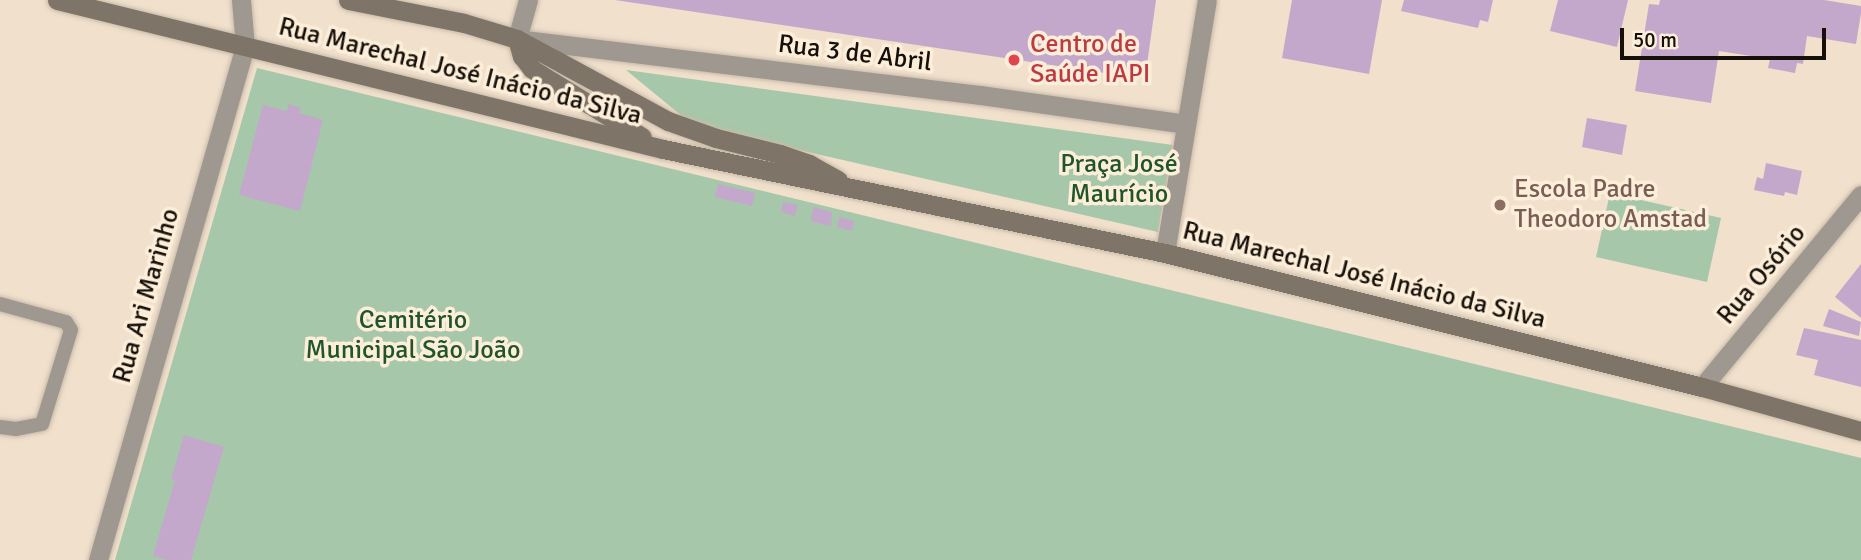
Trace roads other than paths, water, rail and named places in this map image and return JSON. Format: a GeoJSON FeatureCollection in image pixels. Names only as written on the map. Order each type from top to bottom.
{"type":"FeatureCollection","features":[{"type":"Feature","properties":{"kind":"main road","name":"Rua Marechal José Inácio da Silva"},"geometry":{"type":"LineString","coordinates":[[57,0],[663,149],[1165,253],[1703,387],[1861,431]]}},
{"type":"Feature","properties":{"kind":"main road","name":"Rua Marechal José Inácio da Silva"},"geometry":{"type":"LineString","coordinates":[[348,0],[464,23],[517,39],[668,121],[809,164],[851,189]]}},
{"type":"Feature","properties":{"kind":"main road"},"geometry":{"type":"LineString","coordinates":[[517,39],[522,56],[540,76],[663,149]]}},
{"type":"Feature","properties":{"kind":"street"},"geometry":{"type":"LineString","coordinates":[[241,0],[246,46]]}},
{"type":"Feature","properties":{"kind":"street"},"geometry":{"type":"LineString","coordinates":[[517,39],[528,0]]}},
{"type":"Feature","properties":{"kind":"street"},"geometry":{"type":"LineString","coordinates":[[1165,253],[1207,0]]}},
{"type":"Feature","properties":{"kind":"street","name":"Rua 3 de Abril"},"geometry":{"type":"LineString","coordinates":[[517,39],[1186,124]]}},
{"type":"Feature","properties":{"kind":"street","name":"Rua Ari Marinho"},"geometry":{"type":"LineString","coordinates":[[98,560],[246,46]]}},
{"type":"Feature","properties":{"kind":"street","name":"Rua Osório"},"geometry":{"type":"LineString","coordinates":[[1703,387],[1861,195]]}},
{"type":"Feature","properties":{"kind":"lane"},"geometry":{"type":"LineString","coordinates":[[0,304],[66,322],[71,330],[42,424],[16,429],[0,427]]}},
{"type":"Feature","properties":{"kind":"place","name":"Centro de Saúde IAPI"},"geometry":{"type":"Point","coordinates":[1014,60]}},
{"type":"Feature","properties":{"kind":"place","name":"Escola Padre Theodoro Amstad"},"geometry":{"type":"Point","coordinates":[1500,205]}},
{"type":"Feature","properties":{"kind":"park label","name":"Praça José Maurício"},"geometry":{"type":"Point","coordinates":[1119,180]}},
{"type":"Feature","properties":{"kind":"park label","name":"Cemitério Municipal São João"},"geometry":{"type":"Point","coordinates":[413,336]}}]}
